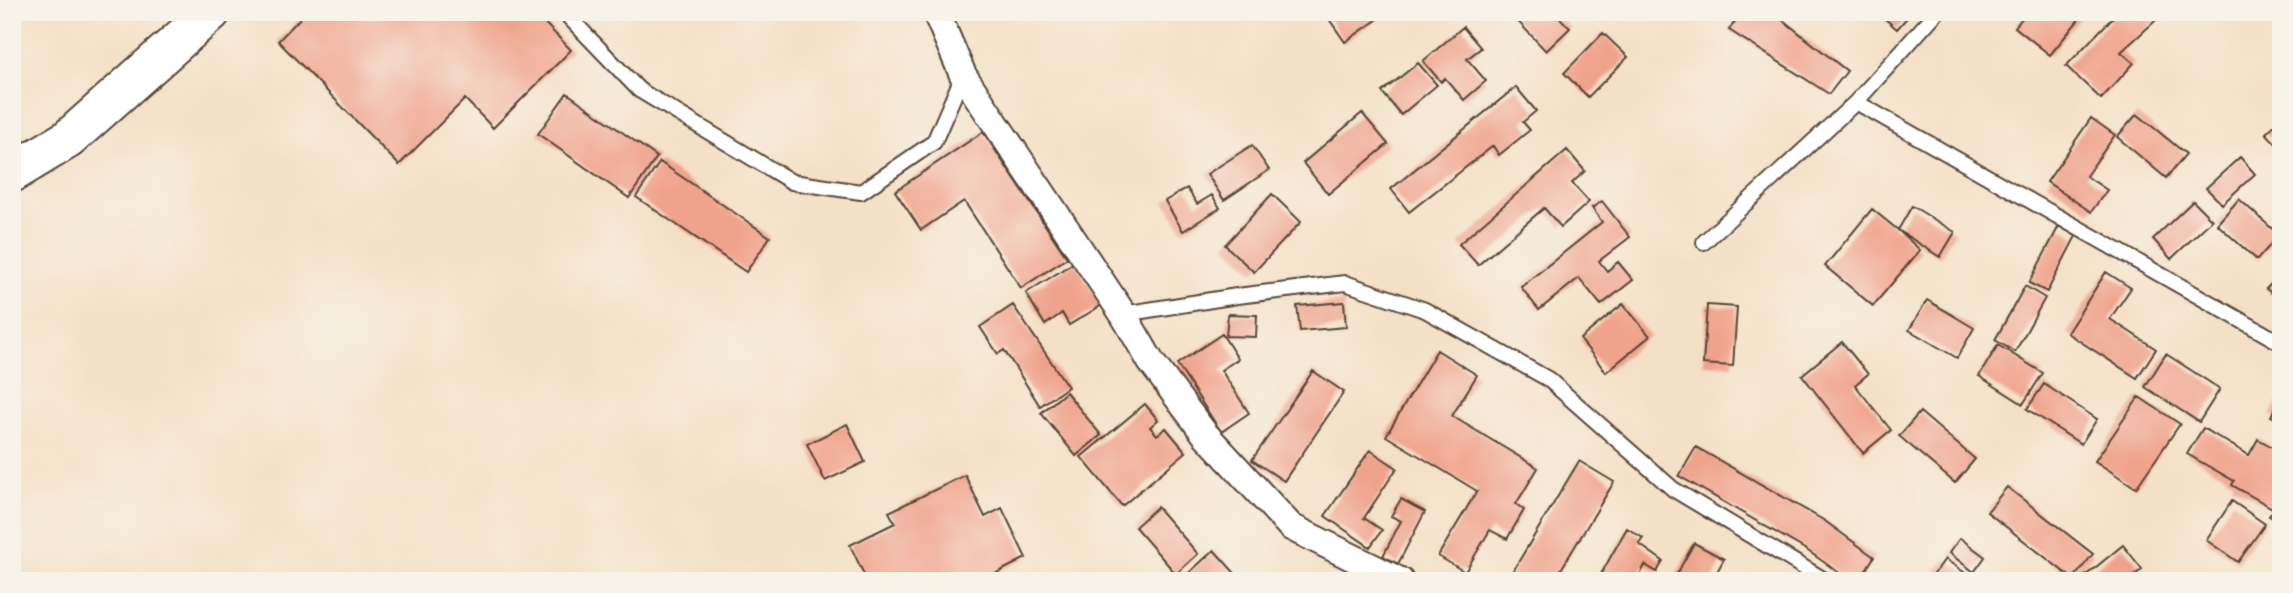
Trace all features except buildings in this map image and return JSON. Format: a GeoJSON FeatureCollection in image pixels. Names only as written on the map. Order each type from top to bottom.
{"type":"FeatureCollection","features":[{"type":"Feature","properties":{"kind":"main road"},"geometry":{"type":"LineString","coordinates":[[12,173],[68,139],[211,12]]}},
{"type":"Feature","properties":{"kind":"street"},"geometry":{"type":"LineString","coordinates":[[936,12],[963,75],[1123,314],[1151,362],[1205,434],[1291,527],[1400,581]]}},
{"type":"Feature","properties":{"kind":"lane"},"geometry":{"type":"LineString","coordinates":[[564,12],[639,90],[792,182],[861,192],[934,142],[963,75]]}},
{"type":"Feature","properties":{"kind":"lane"},"geometry":{"type":"LineString","coordinates":[[1704,242],[1856,102],[1937,12]]}},
{"type":"Feature","properties":{"kind":"lane"},"geometry":{"type":"LineString","coordinates":[[1856,102],[2281,343]]}},
{"type":"Feature","properties":{"kind":"lane"},"geometry":{"type":"LineString","coordinates":[[1123,314],[1345,283],[1425,310],[1548,379],[1673,489],[1826,581]]}}]}
